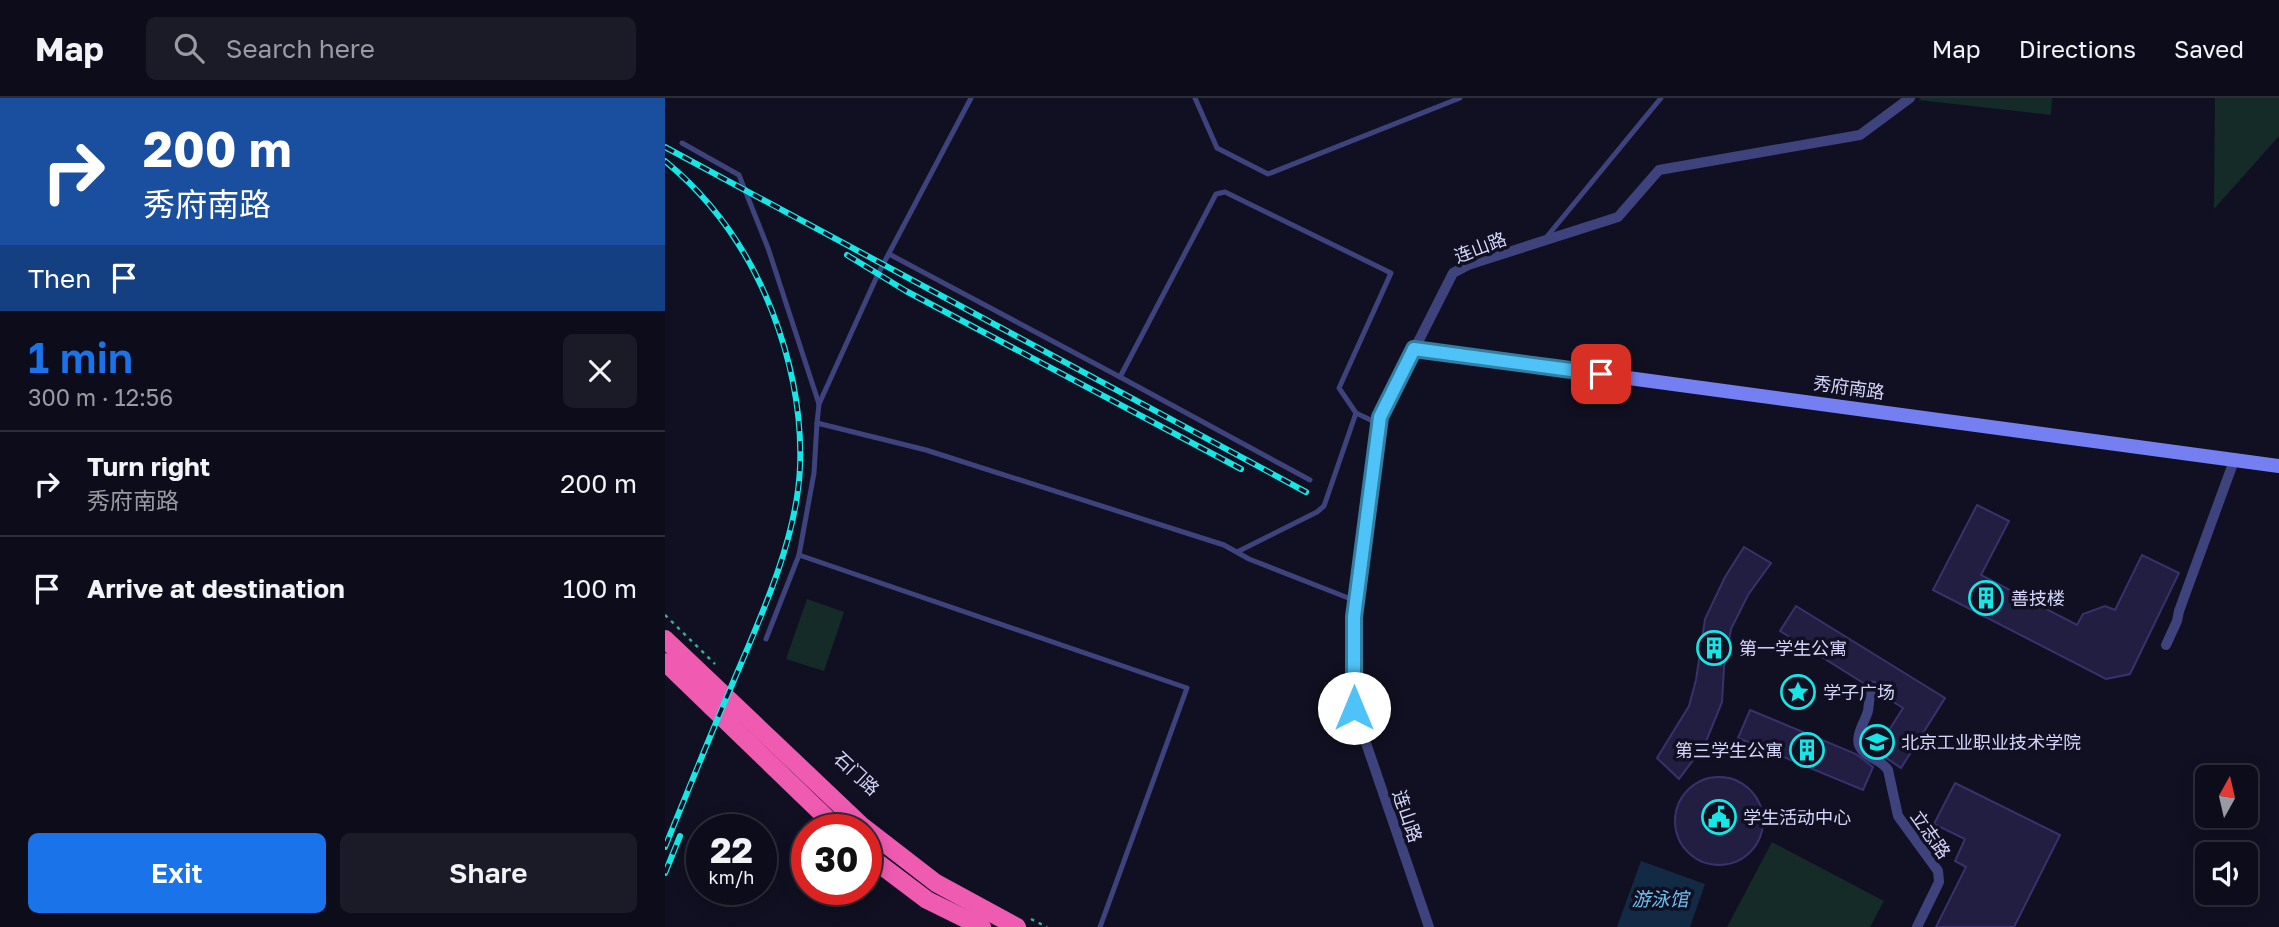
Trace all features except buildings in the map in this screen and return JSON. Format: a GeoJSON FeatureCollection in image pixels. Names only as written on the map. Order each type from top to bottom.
{"type":"FeatureCollection","features":[{"type":"Feature","properties":{"kind":"highway","name":"石门路"},"geometry":{"type":"LineString","coordinates":[[665,639],[861,825],[936,883],[1022,922]]}},
{"type":"Feature","properties":{"kind":"highway"},"geometry":{"type":"LineString","coordinates":[[665,662],[822,814]]}},
{"type":"Feature","properties":{"kind":"highway"},"geometry":{"type":"LineString","coordinates":[[882,866],[927,900],[982,927]]}},
{"type":"Feature","properties":{"kind":"street","name":"连山路"},"geometry":{"type":"LineString","coordinates":[[1429,927],[1354,708],[1354,617],[1380,417],[1453,273],[1468,265],[1618,217],[1659,170],[1860,135],[1910,98]]}},
{"type":"Feature","properties":{"kind":"street","name":"秀府南路"},"geometry":{"type":"LineString","coordinates":[[1414,349],[2279,466]]}},
{"type":"Feature","properties":{"kind":"street"},"geometry":{"type":"LineString","coordinates":[[2166,645],[2235,458]]}},
{"type":"Feature","properties":{"kind":"street","name":"立志路"},"geometry":{"type":"LineString","coordinates":[[1871,688],[1867,712],[1858,737],[1859,745],[1863,752],[1884,764],[1888,770],[1898,816],[1938,871],[1939,882],[1917,927]]}},
{"type":"Feature","properties":{"kind":"lane"},"geometry":{"type":"LineString","coordinates":[[766,639],[799,555],[814,473],[819,404],[889,254],[971,98]]}},
{"type":"Feature","properties":{"kind":"lane"},"geometry":{"type":"LineString","coordinates":[[1195,98],[1217,148],[1268,174],[1460,98]]}},
{"type":"Feature","properties":{"kind":"lane"},"geometry":{"type":"LineString","coordinates":[[1543,242],[1661,98]]}},
{"type":"Feature","properties":{"kind":"lane"},"geometry":{"type":"LineString","coordinates":[[682,143],[739,175],[768,248],[819,404]]}},
{"type":"Feature","properties":{"kind":"lane"},"geometry":{"type":"LineString","coordinates":[[1121,377],[1216,194],[1225,192],[1391,273],[1339,388],[1356,414],[1379,424]]}},
{"type":"Feature","properties":{"kind":"lane"},"geometry":{"type":"LineString","coordinates":[[889,254],[1310,480]]}},
{"type":"Feature","properties":{"kind":"lane"},"geometry":{"type":"LineString","coordinates":[[1237,552],[1324,506],[1356,414]]}},
{"type":"Feature","properties":{"kind":"lane"},"geometry":{"type":"LineString","coordinates":[[817,423],[926,450],[1224,545],[1356,601]]}},
{"type":"Feature","properties":{"kind":"lane"},"geometry":{"type":"LineString","coordinates":[[799,555],[1187,688],[1100,927]]}},
{"type":"Feature","properties":{"kind":"path"},"geometry":{"type":"LineString","coordinates":[[665,615],[714,663]]}},
{"type":"Feature","properties":{"kind":"path"},"geometry":{"type":"LineString","coordinates":[[1022,922],[1047,927]]}},
{"type":"Feature","properties":{"kind":"green space"},"geometry":{"type":"Polygon","coordinates":[[[2052,98],[2051,115],[1919,100],[2052,98]]]}},
{"type":"Feature","properties":{"kind":"green space"},"geometry":{"type":"Polygon","coordinates":[[[2215,98],[2279,98],[2279,136],[2214,209],[2215,98]]]}},
{"type":"Feature","properties":{"kind":"green space"},"geometry":{"type":"Polygon","coordinates":[[[807,599],[844,612],[824,671],[786,659],[807,599]]]}},
{"type":"Feature","properties":{"kind":"green space"},"geometry":{"type":"Polygon","coordinates":[[[1772,842],[1884,901],[1870,927],[1727,927],[1772,842]]]}},
{"type":"Feature","properties":{"kind":"water","name":"游泳馆"},"geometry":{"type":"Polygon","coordinates":[[[1641,861],[1705,884],[1690,927],[1617,927],[1641,861]]]}},
{"type":"Feature","properties":{"kind":"railway"},"geometry":{"type":"LineString","coordinates":[[665,147],[1306,492]]}},
{"type":"Feature","properties":{"kind":"railway"},"geometry":{"type":"LineString","coordinates":[[665,161],[714,210],[741,248],[763,289],[790,368],[800,447],[797,496],[773,586],[665,847]]}},
{"type":"Feature","properties":{"kind":"railway"},"geometry":{"type":"LineString","coordinates":[[847,255],[906,291],[1241,469]]}},
{"type":"Feature","properties":{"kind":"railway"},"geometry":{"type":"LineString","coordinates":[[665,873],[680,836]]}},
{"type":"Feature","properties":{"kind":"place","name":"善技楼"},"geometry":{"type":"Point","coordinates":[1986,598]}},
{"type":"Feature","properties":{"kind":"place","name":"第一学生公寓"},"geometry":{"type":"Point","coordinates":[1714,648]}},
{"type":"Feature","properties":{"kind":"place","name":"学子广场"},"geometry":{"type":"Point","coordinates":[1798,692]}},
{"type":"Feature","properties":{"kind":"place","name":"北京工业职业技术学院"},"geometry":{"type":"Point","coordinates":[1877,742]}},
{"type":"Feature","properties":{"kind":"place","name":"第三学生公寓"},"geometry":{"type":"Point","coordinates":[1807,750]}},
{"type":"Feature","properties":{"kind":"place","name":"学生活动中心"},"geometry":{"type":"Point","coordinates":[1719,817]}},
{"type":"Feature","properties":{"kind":"route"},"geometry":{"type":"LineString","coordinates":[[1354,708],[1354,617],[1380,417],[1414,349],[1601,374]]}}]}
